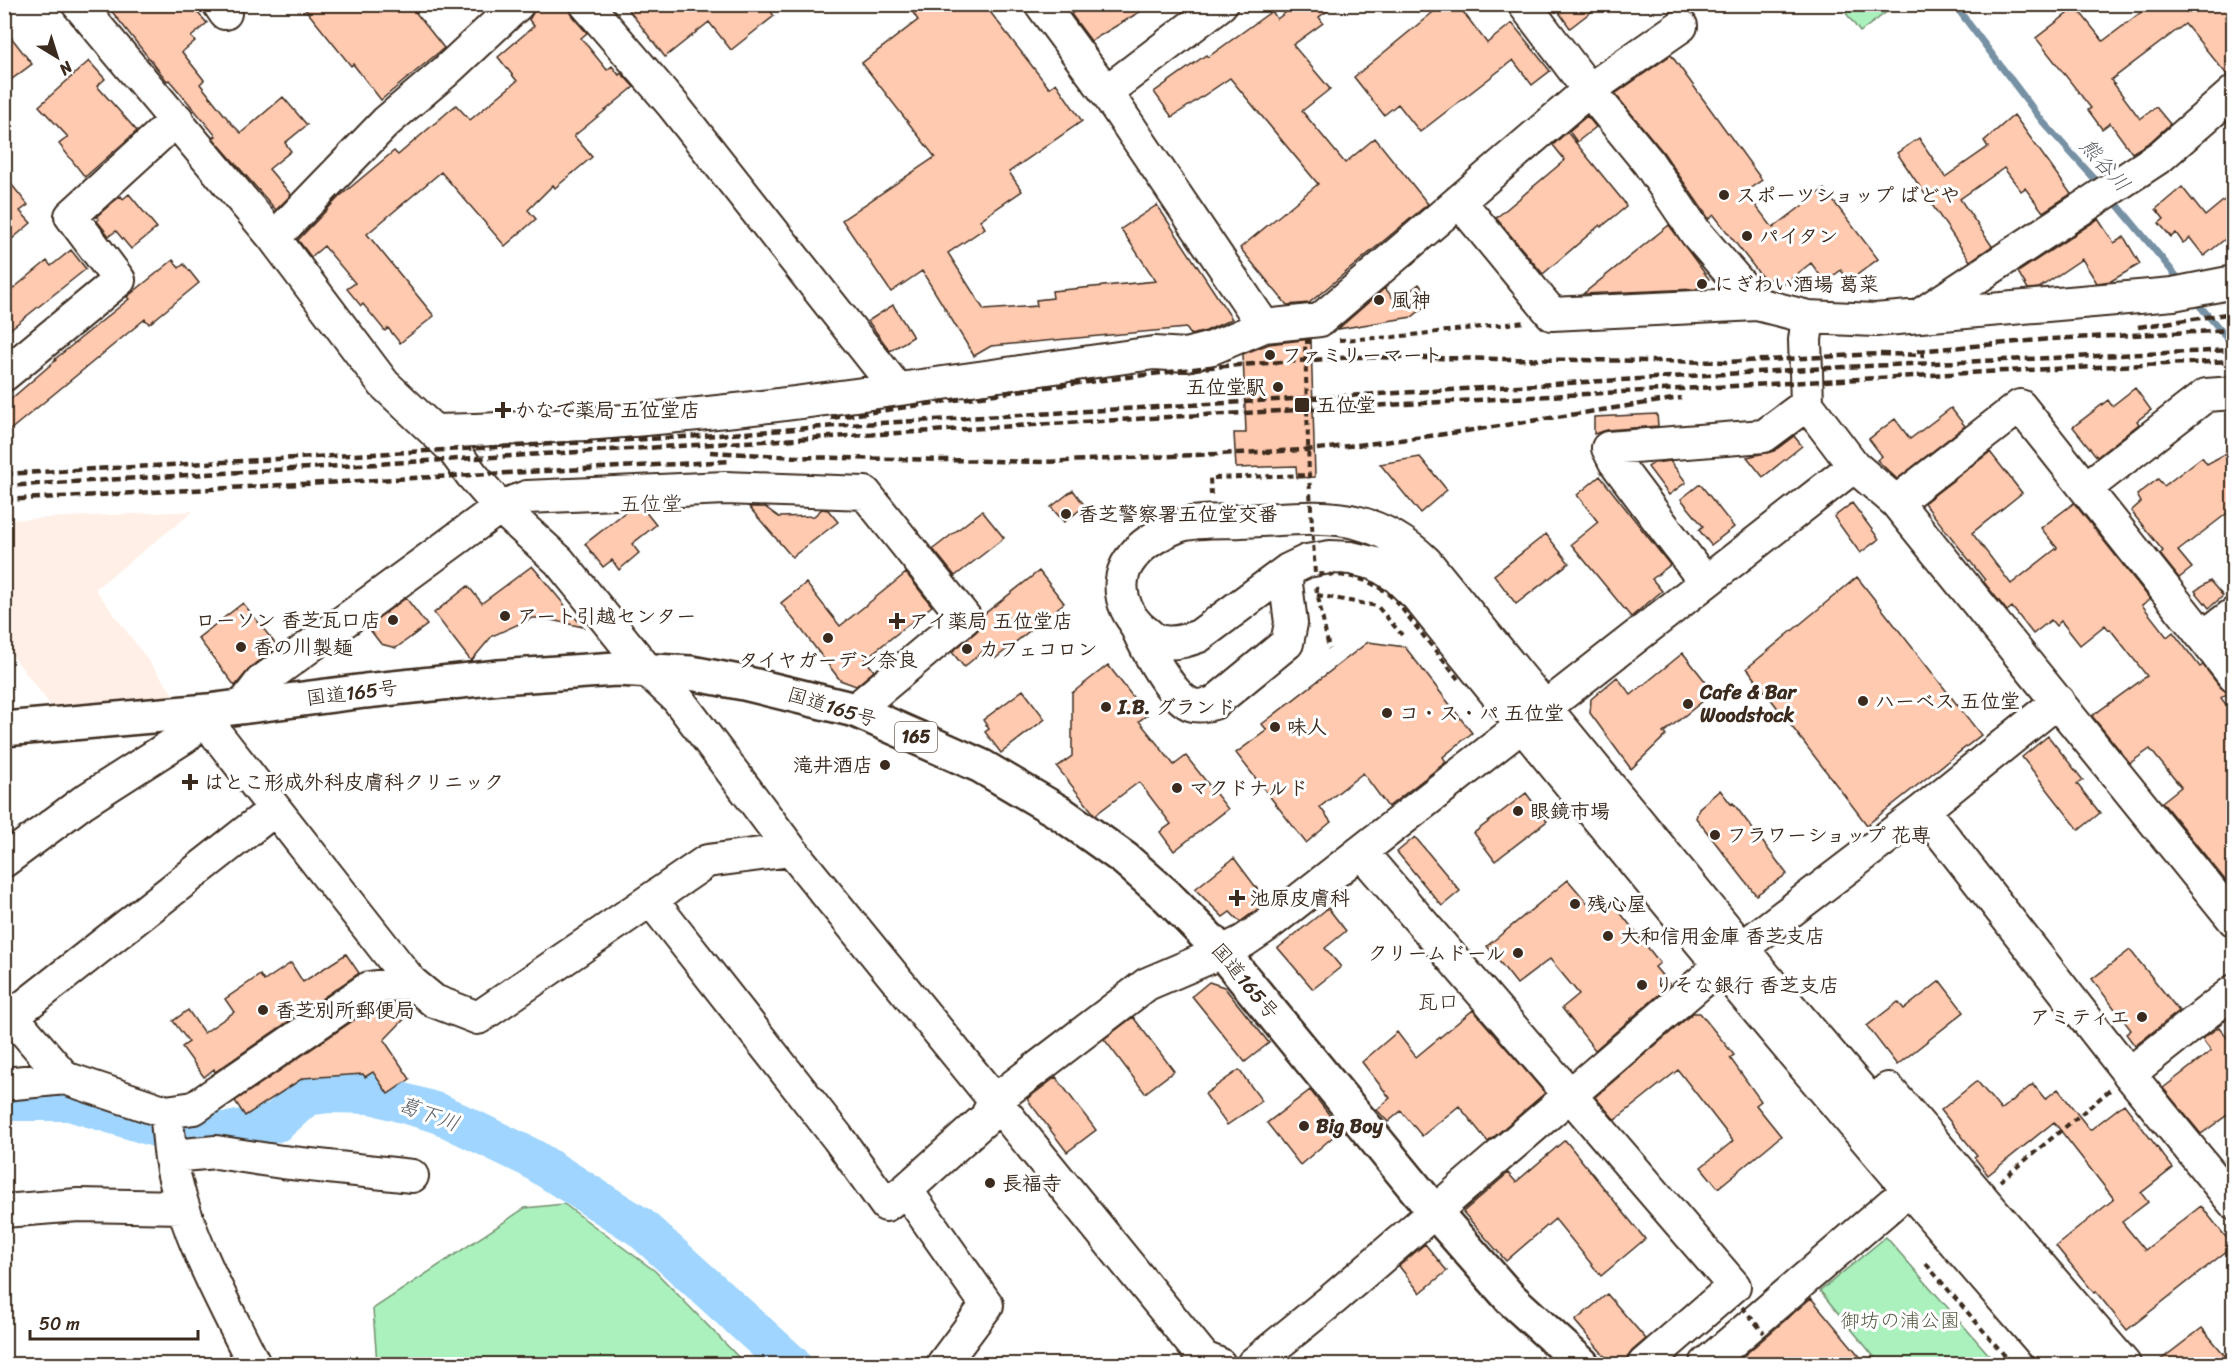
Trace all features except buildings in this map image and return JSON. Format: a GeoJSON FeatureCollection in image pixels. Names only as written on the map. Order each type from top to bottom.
{"type":"FeatureCollection","features":[{"type":"Feature","properties":{"kind":"highway","name":"国道165号"},"geometry":{"type":"LineString","coordinates":[[4,729],[208,711],[499,677],[616,669],[691,673],[855,710],[981,766],[1059,812],[1133,866],[1167,896],[1222,952],[1434,1212],[1511,1299],[1582,1365]]}},
{"type":"Feature","properties":{"kind":"street"},"geometry":{"type":"LineString","coordinates":[[78,4],[177,119],[274,238],[384,384],[452,448],[500,507],[559,561],[647,670],[677,698],[791,850],[994,1101],[1210,1362]]}},
{"type":"Feature","properties":{"kind":"street"},"geometry":{"type":"LineString","coordinates":[[274,238],[386,122],[445,72],[518,4]]}},
{"type":"Feature","properties":{"kind":"street"},"geometry":{"type":"LineString","coordinates":[[586,4],[673,105],[897,389]]}},
{"type":"Feature","properties":{"kind":"street"},"geometry":{"type":"LineString","coordinates":[[1041,4],[1106,92],[1264,326]]}},
{"type":"Feature","properties":{"kind":"street"},"geometry":{"type":"LineString","coordinates":[[1106,92],[1221,4]]}},
{"type":"Feature","properties":{"kind":"street"},"geometry":{"type":"LineString","coordinates":[[1524,4],[1589,90],[1648,162],[1696,233],[1757,304]]}},
{"type":"Feature","properties":{"kind":"street"},"geometry":{"type":"LineString","coordinates":[[434,431],[486,430],[682,416],[750,409],[1154,353],[1186,355],[1212,348],[1264,326],[1320,320],[1589,90],[1681,26]]}},
{"type":"Feature","properties":{"kind":"street"},"geometry":{"type":"LineString","coordinates":[[1920,315],[2161,156],[2234,92]]}},
{"type":"Feature","properties":{"kind":"street"},"geometry":{"type":"LineString","coordinates":[[4,375],[119,280],[71,216],[177,119]]}},
{"type":"Feature","properties":{"kind":"street"},"geometry":{"type":"LineString","coordinates":[[1459,201],[1552,314],[1757,304],[1808,317],[1875,320],[2173,294],[2234,282]]}},
{"type":"Feature","properties":{"kind":"street"},"geometry":{"type":"LineString","coordinates":[[1808,317],[1805,340],[1807,404],[1854,466],[1896,502],[2234,921]]}},
{"type":"Feature","properties":{"kind":"street"},"geometry":{"type":"LineString","coordinates":[[2085,488],[2206,395],[2234,393]]}},
{"type":"Feature","properties":{"kind":"street"},"geometry":{"type":"LineString","coordinates":[[1705,582],[1615,462],[1608,448],[1764,436],[1807,404]]}},
{"type":"Feature","properties":{"kind":"street"},"geometry":{"type":"LineString","coordinates":[[1896,502],[2020,406],[2234,676]]}},
{"type":"Feature","properties":{"kind":"street"},"geometry":{"type":"LineString","coordinates":[[651,900],[838,1138],[886,1205],[906,1190],[986,1118],[994,1101],[1147,984],[1222,952],[1266,926],[1854,466]]}},
{"type":"Feature","properties":{"kind":"street"},"geometry":{"type":"LineString","coordinates":[[242,707],[261,682],[500,507],[527,497],[714,488],[865,493],[965,618],[855,710]]}},
{"type":"Feature","properties":{"kind":"street"},"geometry":{"type":"LineString","coordinates":[[1534,717],[1397,577],[1376,564],[1351,558],[1330,557],[1307,561],[1301,572],[1286,584],[1291,623],[1287,643],[1214,703],[1191,704],[1181,697],[1154,662],[1126,610],[1122,594],[1123,572],[1131,557],[1144,544],[1180,525],[1334,519],[1359,523],[1387,533],[1408,546],[1425,561],[1534,717],[1779,1015],[1920,1200],[2033,1365]]}},
{"type":"Feature","properties":{"kind":"street"},"geometry":{"type":"LineString","coordinates":[[1136,626],[1162,642],[1185,641],[1199,636],[1301,572]]}},
{"type":"Feature","properties":{"kind":"street"},"geometry":{"type":"LineString","coordinates":[[2203,637],[2234,614]]}},
{"type":"Feature","properties":{"kind":"street"},"geometry":{"type":"LineString","coordinates":[[1253,1365],[1731,957],[1923,810],[2058,701]]}},
{"type":"Feature","properties":{"kind":"street"},"geometry":{"type":"LineString","coordinates":[[4,861],[83,802],[186,736],[208,711],[217,735],[411,982],[434,1001],[478,1018],[707,861],[791,850]]}},
{"type":"Feature","properties":{"kind":"street"},"geometry":{"type":"LineString","coordinates":[[65,1078],[8,1012],[274,810]]}},
{"type":"Feature","properties":{"kind":"street"},"geometry":{"type":"LineString","coordinates":[[1923,810],[2129,1074],[2234,1203]]}},
{"type":"Feature","properties":{"kind":"street"},"geometry":{"type":"LineString","coordinates":[[1361,852],[1734,1286],[1644,1365]]}},
{"type":"Feature","properties":{"kind":"street"},"geometry":{"type":"LineString","coordinates":[[4,1084],[65,1078],[166,1112],[195,1108],[369,988],[411,982]]}},
{"type":"Feature","properties":{"kind":"street"},"geometry":{"type":"LineString","coordinates":[[2129,1074],[2234,991]]}},
{"type":"Feature","properties":{"kind":"street"},"geometry":{"type":"LineString","coordinates":[[1779,1015],[1882,1082],[2124,1365]]}},
{"type":"Feature","properties":{"kind":"street"},"geometry":{"type":"LineString","coordinates":[[1779,1015],[1829,1126],[1920,1200],[2095,1365]]}},
{"type":"Feature","properties":{"kind":"street"},"geometry":{"type":"LineString","coordinates":[[166,1112],[172,1156],[183,1207],[198,1251],[254,1365]]}},
{"type":"Feature","properties":{"kind":"street"},"geometry":{"type":"LineString","coordinates":[[172,1156],[216,1152],[282,1162],[412,1176]]}},
{"type":"Feature","properties":{"kind":"street"},"geometry":{"type":"LineString","coordinates":[[906,1190],[987,1305],[944,1360],[943,1365]]}},
{"type":"Feature","properties":{"kind":"street"},"geometry":{"type":"LineString","coordinates":[[1706,1365],[1920,1200]]}},
{"type":"Feature","properties":{"kind":"street"},"geometry":{"type":"LineString","coordinates":[[1920,1200],[2060,1365]]}},
{"type":"Feature","properties":{"kind":"street"},"geometry":{"type":"LineString","coordinates":[[4,1211],[78,1205],[183,1207]]}},
{"type":"Feature","properties":{"kind":"path"},"geometry":{"type":"LineString","coordinates":[[1335,340],[1394,337],[1523,322],[1552,314]]}},
{"type":"Feature","properties":{"kind":"path"},"geometry":{"type":"LineString","coordinates":[[1323,341],[1305,342],[1308,475],[1301,572],[1317,595],[1329,649]]}},
{"type":"Feature","properties":{"kind":"path"},"geometry":{"type":"LineString","coordinates":[[1212,500],[1210,478],[1308,475]]}},
{"type":"Feature","properties":{"kind":"path"},"geometry":{"type":"LineString","coordinates":[[1301,572],[1350,575],[1383,589],[1394,599],[1458,679]]}},
{"type":"Feature","properties":{"kind":"path"},"geometry":{"type":"LineString","coordinates":[[1317,595],[1377,606],[1402,635]]}},
{"type":"Feature","properties":{"kind":"path"},"geometry":{"type":"LineString","coordinates":[[1980,1197],[2129,1074]]}},
{"type":"Feature","properties":{"kind":"path"},"geometry":{"type":"LineString","coordinates":[[1926,1264],[2012,1365]]}},
{"type":"Feature","properties":{"kind":"path"},"geometry":{"type":"LineString","coordinates":[[1742,1307],[1764,1333]]}},
{"type":"Feature","properties":{"kind":"shaded area"},"geometry":{"type":"Polygon","coordinates":[[[194,511],[95,589],[180,703],[58,715],[5,646],[5,520],[194,511]]]}},
{"type":"Feature","properties":{"kind":"green space"},"geometry":{"type":"Polygon","coordinates":[[[1840,5],[1896,5],[1860,32],[1840,5]]]}},
{"type":"Feature","properties":{"kind":"green space"},"geometry":{"type":"Polygon","coordinates":[[[564,1204],[655,1271],[745,1364],[377,1364],[373,1309],[525,1208],[564,1204]]]}},
{"type":"Feature","properties":{"kind":"green space","name":"御坊の浦公園"},"geometry":{"type":"Polygon","coordinates":[[[1886,1237],[1997,1364],[1880,1364],[1820,1291],[1886,1237]]]}},
{"type":"Feature","properties":{"kind":"waterway","name":"熊谷川"},"geometry":{"type":"LineString","coordinates":[[1954,4],[2043,122],[2101,186]]}},
{"type":"Feature","properties":{"kind":"waterway","name":"熊谷川"},"geometry":{"type":"LineString","coordinates":[[2111,197],[2182,283]]}},
{"type":"Feature","properties":{"kind":"waterway","name":"熊谷川"},"geometry":{"type":"LineString","coordinates":[[2194,299],[2234,346]]}},
{"type":"Feature","properties":{"kind":"waterway","name":"葛下川"},"geometry":{"type":"LineString","coordinates":[[4,1101],[70,1101],[166,1130],[228,1132],[277,1122],[306,1096],[329,1093],[372,1094],[438,1113],[531,1158],[640,1227],[791,1364]]}},
{"type":"Feature","properties":{"kind":"railway"},"geometry":{"type":"LineString","coordinates":[[2138,327],[2234,313]]}},
{"type":"Feature","properties":{"kind":"railway"},"geometry":{"type":"LineString","coordinates":[[1917,351],[2051,339],[2234,330]]}},
{"type":"Feature","properties":{"kind":"railway"},"geometry":{"type":"LineString","coordinates":[[4,474],[719,435],[847,425],[1844,367],[2234,350]]}},
{"type":"Feature","properties":{"kind":"railway"},"geometry":{"type":"LineString","coordinates":[[831,418],[1030,389],[1210,367],[1356,357],[1728,362],[1878,354],[1925,355]]}},
{"type":"Feature","properties":{"kind":"railway"},"geometry":{"type":"LineString","coordinates":[[4,486],[1151,418],[2005,371],[2234,361]]}},
{"type":"Feature","properties":{"kind":"railway"},"geometry":{"type":"LineString","coordinates":[[710,452],[797,457],[1043,462],[1304,450],[1445,434],[1681,398]]}},
{"type":"Feature","properties":{"kind":"railway"},"geometry":{"type":"LineString","coordinates":[[4,500],[732,461]]}},
{"type":"Feature","properties":{"kind":"place","name":"スポーツショップ ばどや"},"geometry":{"type":"Point","coordinates":[1724,195]}},
{"type":"Feature","properties":{"kind":"place","name":"パイタン"},"geometry":{"type":"Point","coordinates":[1747,236]}},
{"type":"Feature","properties":{"kind":"place","name":"にぎわい酒場 葛菜"},"geometry":{"type":"Point","coordinates":[1702,284]}},
{"type":"Feature","properties":{"kind":"place","name":"風神"},"geometry":{"type":"Point","coordinates":[1379,300]}},
{"type":"Feature","properties":{"kind":"place","name":"ファミリーマート"},"geometry":{"type":"Point","coordinates":[1270,355]}},
{"type":"Feature","properties":{"kind":"place","name":"五位堂駅"},"geometry":{"type":"Point","coordinates":[1278,387]}},
{"type":"Feature","properties":{"kind":"place","name":"五位堂"},"geometry":{"type":"Point","coordinates":[1302,405]}},
{"type":"Feature","properties":{"kind":"place","name":"かなで薬局 五位堂店"},"geometry":{"type":"Point","coordinates":[503,410]}},
{"type":"Feature","properties":{"kind":"place","name":"香芝警察署五位堂交番"},"geometry":{"type":"Point","coordinates":[1066,514]}},
{"type":"Feature","properties":{"kind":"place","name":"アート引越センター"},"geometry":{"type":"Point","coordinates":[505,616]}},
{"type":"Feature","properties":{"kind":"place","name":"ローソン 香芝瓦口店"},"geometry":{"type":"Point","coordinates":[393,620]}},
{"type":"Feature","properties":{"kind":"place","name":"アイ薬局 五位堂店"},"geometry":{"type":"Point","coordinates":[897,621]}},
{"type":"Feature","properties":{"kind":"place","name":"タイヤガーデン奈良"},"geometry":{"type":"Point","coordinates":[828,638]}},
{"type":"Feature","properties":{"kind":"place","name":"香の川製麺"},"geometry":{"type":"Point","coordinates":[241,647]}},
{"type":"Feature","properties":{"kind":"place","name":"カフェコロン"},"geometry":{"type":"Point","coordinates":[967,649]}},
{"type":"Feature","properties":{"kind":"place","name":"ハーベス 五位堂"},"geometry":{"type":"Point","coordinates":[1863,701]}},
{"type":"Feature","properties":{"kind":"place","name":"Cafe & Bar Woodstock"},"geometry":{"type":"Point","coordinates":[1688,704]}},
{"type":"Feature","properties":{"kind":"place","name":"I.B. グランド"},"geometry":{"type":"Point","coordinates":[1106,707]}},
{"type":"Feature","properties":{"kind":"place","name":"コ・ス・パ 五位堂"},"geometry":{"type":"Point","coordinates":[1387,713]}},
{"type":"Feature","properties":{"kind":"place","name":"味人"},"geometry":{"type":"Point","coordinates":[1275,727]}},
{"type":"Feature","properties":{"kind":"place","name":"滝井酒店"},"geometry":{"type":"Point","coordinates":[885,765]}},
{"type":"Feature","properties":{"kind":"place","name":"はとこ形成外科皮膚科クリニック"},"geometry":{"type":"Point","coordinates":[190,782]}},
{"type":"Feature","properties":{"kind":"place","name":"マクドナルド"},"geometry":{"type":"Point","coordinates":[1177,788]}},
{"type":"Feature","properties":{"kind":"place","name":"眼鏡市場"},"geometry":{"type":"Point","coordinates":[1518,811]}},
{"type":"Feature","properties":{"kind":"place","name":"フラワーショップ 花専"},"geometry":{"type":"Point","coordinates":[1715,835]}},
{"type":"Feature","properties":{"kind":"place","name":"池原皮膚科"},"geometry":{"type":"Point","coordinates":[1237,898]}},
{"type":"Feature","properties":{"kind":"place","name":"残心屋"},"geometry":{"type":"Point","coordinates":[1575,904]}},
{"type":"Feature","properties":{"kind":"place","name":"大和信用金庫 香芝支店"},"geometry":{"type":"Point","coordinates":[1608,936]}},
{"type":"Feature","properties":{"kind":"place","name":"クリームドール"},"geometry":{"type":"Point","coordinates":[1518,953]}},
{"type":"Feature","properties":{"kind":"place","name":"りそな銀行 香芝支店"},"geometry":{"type":"Point","coordinates":[1642,985]}},
{"type":"Feature","properties":{"kind":"place","name":"香芝別所郵便局"},"geometry":{"type":"Point","coordinates":[263,1010]}},
{"type":"Feature","properties":{"kind":"place","name":"アミティエ"},"geometry":{"type":"Point","coordinates":[2142,1017]}},
{"type":"Feature","properties":{"kind":"place","name":"Big Boy"},"geometry":{"type":"Point","coordinates":[1304,1126]}},
{"type":"Feature","properties":{"kind":"place","name":"長福寺"},"geometry":{"type":"Point","coordinates":[990,1183]}},
{"type":"Feature","properties":{"kind":"district","name":"五位堂"},"geometry":{"type":"Point","coordinates":[651,504]}},
{"type":"Feature","properties":{"kind":"district","name":"瓦口"},"geometry":{"type":"Point","coordinates":[1438,1002]}}]}
